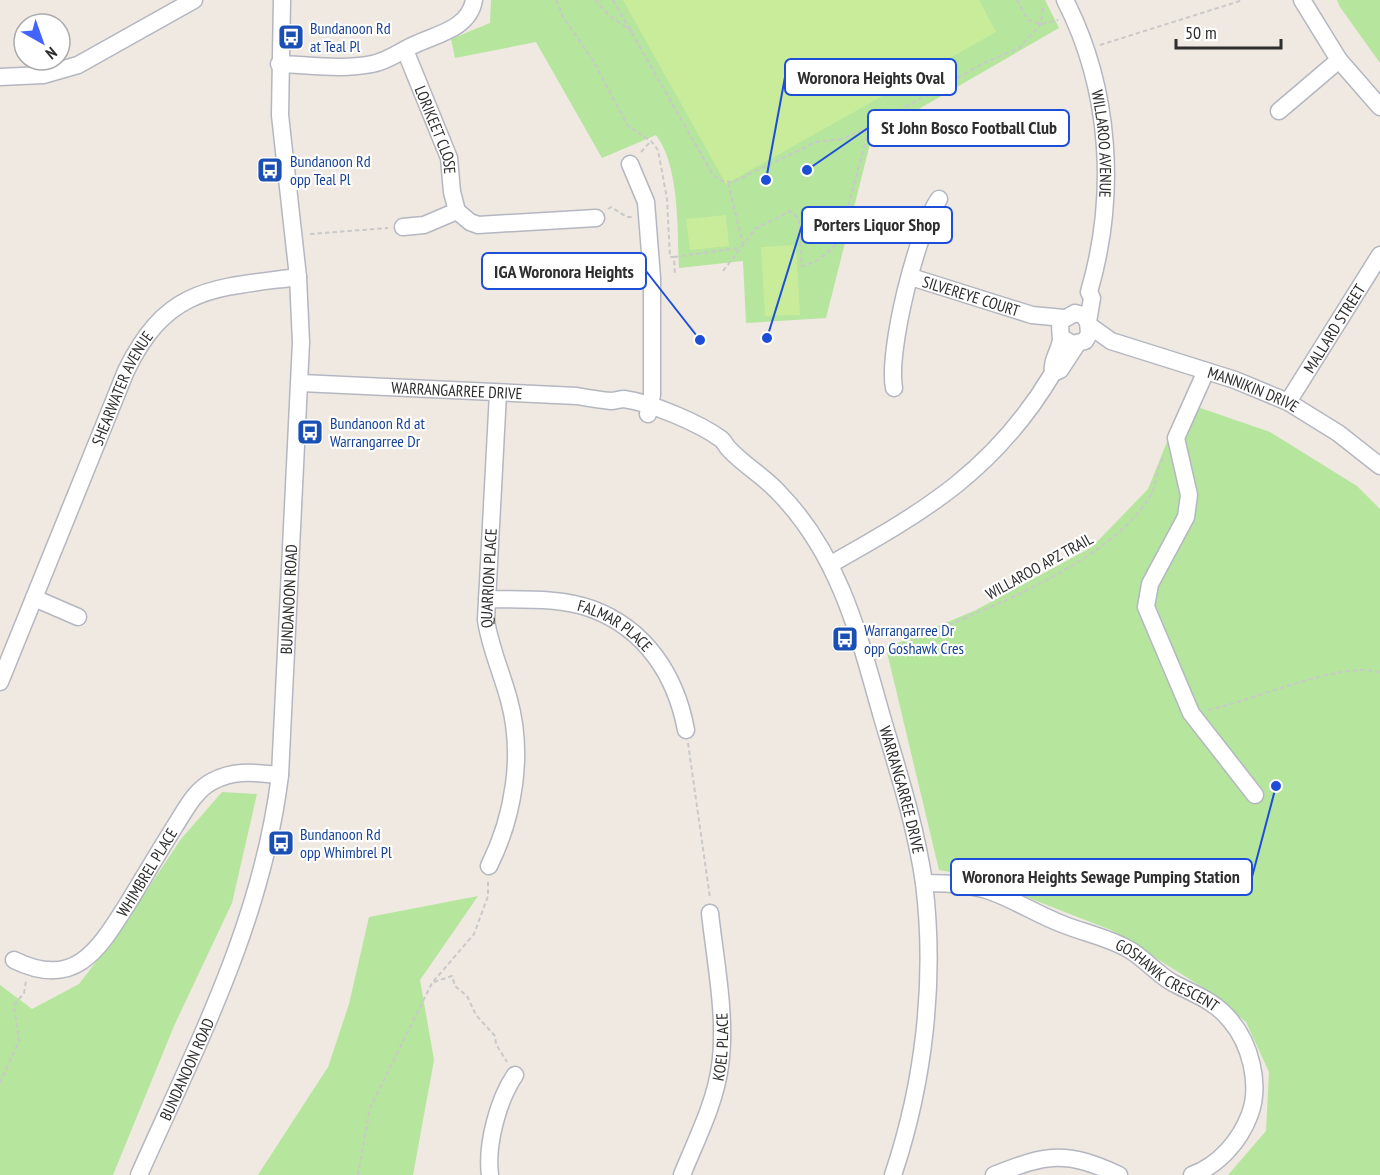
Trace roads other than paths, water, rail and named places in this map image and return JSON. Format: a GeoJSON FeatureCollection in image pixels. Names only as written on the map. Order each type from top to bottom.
{"type":"FeatureCollection","features":[{"type":"Feature","properties":{"kind":"street"},"geometry":{"type":"LineString","coordinates":[[0,77],[43,75],[78,65],[194,0]]}},
{"type":"Feature","properties":{"kind":"street","name":"BUNDANOON ROAD"},"geometry":{"type":"LineString","coordinates":[[139,1175],[232,965],[269,845],[280,775],[301,383],[298,277],[286,180],[279,64],[282,0]]}},
{"type":"Feature","properties":{"kind":"street"},"geometry":{"type":"LineString","coordinates":[[279,64],[373,64],[437,37],[461,23],[468,16],[474,0]]}},
{"type":"Feature","properties":{"kind":"street"},"geometry":{"type":"LineString","coordinates":[[1302,0],[1339,60],[1380,107]]}},
{"type":"Feature","properties":{"kind":"street","name":"WILLAROO AVENUE"},"geometry":{"type":"LineString","coordinates":[[831,564],[932,505],[975,471],[1026,415],[1053,373],[1052,366],[1092,298],[1089,292],[1104,225],[1106,173],[1103,123],[1086,49],[1068,6]]}},
{"type":"Feature","properties":{"kind":"street","name":"LORIKEET CLOSE"},"geometry":{"type":"LineString","coordinates":[[409,47],[449,158],[452,192],[457,211]]}},
{"type":"Feature","properties":{"kind":"street"},"geometry":{"type":"LineString","coordinates":[[1279,111],[1339,60]]}},
{"type":"Feature","properties":{"kind":"street"},"geometry":{"type":"LineString","coordinates":[[630,164],[646,202],[652,278],[649,410]]}},
{"type":"Feature","properties":{"kind":"street","name":"SILVEREYE COURT"},"geometry":{"type":"LineString","coordinates":[[894,388],[892,357],[911,277],[926,221],[939,199]]}},
{"type":"Feature","properties":{"kind":"street"},"geometry":{"type":"LineString","coordinates":[[403,227],[424,225],[457,211],[470,222],[478,225],[596,218]]}},
{"type":"Feature","properties":{"kind":"street","name":"MALLARD STREET"},"geometry":{"type":"LineString","coordinates":[[1288,402],[1380,255]]}},
{"type":"Feature","properties":{"kind":"street","name":"SHEARWATER AVENUE"},"geometry":{"type":"LineString","coordinates":[[0,682],[126,371],[150,329],[169,312],[206,292],[298,277]]}},
{"type":"Feature","properties":{"kind":"street","name":"SILVEREYE COURT"},"geometry":{"type":"LineString","coordinates":[[911,277],[1074,329]]}},
{"type":"Feature","properties":{"kind":"street","name":"MANNIKIN DRIVE"},"geometry":{"type":"LineString","coordinates":[[1074,329],[1104,344],[1111,342],[1235,380],[1288,402],[1338,433],[1380,466]]}},
{"type":"Feature","properties":{"kind":"street"},"geometry":{"type":"LineString","coordinates":[[1206,372],[1176,438],[1189,495],[1189,507],[1186,518],[1150,584],[1146,607],[1191,713],[1256,795]]}},
{"type":"Feature","properties":{"kind":"street","name":"WARRANGARREE DRIVE"},"geometry":{"type":"LineString","coordinates":[[301,383],[578,396],[614,401],[620,407],[649,410],[719,448],[729,450],[781,494],[814,536],[831,564],[852,613],[909,811],[924,883],[928,957],[926,1020],[915,1087],[902,1147],[893,1175]]}},
{"type":"Feature","properties":{"kind":"street","name":"QUARRION PLACE"},"geometry":{"type":"LineString","coordinates":[[489,866],[505,827],[514,779],[515,754],[510,703],[488,636],[487,599],[498,393]]}},
{"type":"Feature","properties":{"kind":"street"},"geometry":{"type":"LineString","coordinates":[[34,598],[78,616]]}},
{"type":"Feature","properties":{"kind":"street","name":"FALMAR PLACE"},"geometry":{"type":"LineString","coordinates":[[487,599],[569,604],[592,609],[619,624],[642,641],[664,667],[678,696],[686,730]]}},
{"type":"Feature","properties":{"kind":"street","name":"WHIMBREL PLACE"},"geometry":{"type":"LineString","coordinates":[[21,963],[40,970],[64,969],[86,960],[96,951],[181,816],[203,787],[230,774],[244,771],[280,775]]}},
{"type":"Feature","properties":{"kind":"street","name":"GOSHAWK CRESCENT"},"geometry":{"type":"LineString","coordinates":[[924,883],[948,883],[994,892],[1061,924],[1107,938],[1130,950],[1174,983],[1207,1000],[1230,1020],[1249,1056],[1254,1077],[1252,1111],[1231,1147],[1205,1170],[1192,1175]]}},
{"type":"Feature","properties":{"kind":"street","name":"KOEL PLACE"},"geometry":{"type":"LineString","coordinates":[[682,1175],[711,1102],[720,1065],[719,995],[710,913]]}},
{"type":"Feature","properties":{"kind":"street"},"geometry":{"type":"LineString","coordinates":[[490,1175],[489,1164],[498,1107],[504,1090],[514,1075]]}},
{"type":"Feature","properties":{"kind":"street"},"geometry":{"type":"LineString","coordinates":[[994,1175],[1029,1160],[1056,1156],[1087,1161],[1119,1175]]}},
{"type":"Feature","properties":{"kind":"place","name":"Bundanoon Rd at Teal Pl"},"geometry":{"type":"Point","coordinates":[291,37]}},
{"type":"Feature","properties":{"kind":"place","name":"Bundanoon Rd opp Teal Pl"},"geometry":{"type":"Point","coordinates":[270,170]}},
{"type":"Feature","properties":{"kind":"place","name":"St John Bosco Football Club"},"geometry":{"type":"Point","coordinates":[807,170]}},
{"type":"Feature","properties":{"kind":"place","name":"Woronora Heights Oval"},"geometry":{"type":"Point","coordinates":[766,180]}},
{"type":"Feature","properties":{"kind":"place","name":"Porters Liquor Shop"},"geometry":{"type":"Point","coordinates":[767,338]}},
{"type":"Feature","properties":{"kind":"place","name":"IGA Woronora Heights"},"geometry":{"type":"Point","coordinates":[700,340]}},
{"type":"Feature","properties":{"kind":"place","name":"Bundanoon Rd at Warrangarree Dr"},"geometry":{"type":"Point","coordinates":[310,432]}},
{"type":"Feature","properties":{"kind":"place","name":"Warrangarree Dr opp Goshawk Cres"},"geometry":{"type":"Point","coordinates":[845,639]}},
{"type":"Feature","properties":{"kind":"place","name":"Woronora Heights Sewage Pumping Station"},"geometry":{"type":"Point","coordinates":[1276,786]}},
{"type":"Feature","properties":{"kind":"place","name":"Bundanoon Rd opp Whimbrel Pl"},"geometry":{"type":"Point","coordinates":[281,843]}}]}
